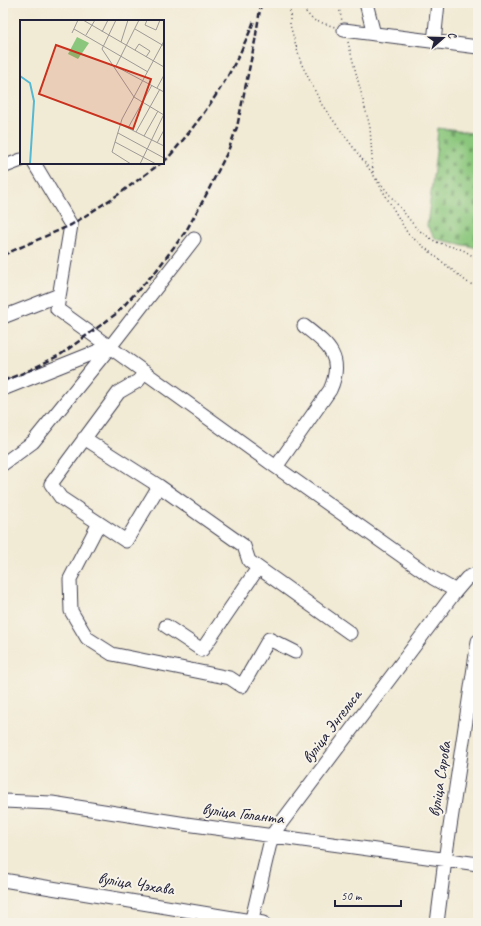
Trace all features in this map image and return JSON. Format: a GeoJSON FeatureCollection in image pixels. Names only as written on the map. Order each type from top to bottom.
{"type":"FeatureCollection","features":[{"type":"Feature","properties":{"kind":"street"},"geometry":{"type":"LineString","coordinates":[[366,3],[374,34]]}},
{"type":"Feature","properties":{"kind":"street"},"geometry":{"type":"LineString","coordinates":[[434,42],[438,3]]}},
{"type":"Feature","properties":{"kind":"street"},"geometry":{"type":"LineString","coordinates":[[344,30],[478,47]]}},
{"type":"Feature","properties":{"kind":"street"},"geometry":{"type":"LineString","coordinates":[[3,166],[20,160]]}},
{"type":"Feature","properties":{"kind":"street"},"geometry":{"type":"LineString","coordinates":[[35,164],[71,225],[56,309],[433,578],[456,591]]}},
{"type":"Feature","properties":{"kind":"street"},"geometry":{"type":"LineString","coordinates":[[3,464],[33,442],[110,347],[194,238]]}},
{"type":"Feature","properties":{"kind":"street"},"geometry":{"type":"LineString","coordinates":[[3,317],[59,295]]}},
{"type":"Feature","properties":{"kind":"street"},"geometry":{"type":"LineString","coordinates":[[276,467],[330,390],[334,380],[334,354],[326,343],[304,326]]}},
{"type":"Feature","properties":{"kind":"street"},"geometry":{"type":"LineString","coordinates":[[3,389],[110,347]]}},
{"type":"Feature","properties":{"kind":"street"},"geometry":{"type":"LineString","coordinates":[[145,372],[138,381],[119,392],[50,484],[61,498],[126,541],[159,486]]}},
{"type":"Feature","properties":{"kind":"street"},"geometry":{"type":"LineString","coordinates":[[84,438],[159,486],[244,546],[249,561],[350,633]]}},
{"type":"Feature","properties":{"kind":"street"},"geometry":{"type":"LineString","coordinates":[[99,524],[70,579],[72,611],[86,638],[112,654],[230,678],[242,686],[269,639],[295,652]]}},
{"type":"Feature","properties":{"kind":"street"},"geometry":{"type":"LineString","coordinates":[[166,626],[202,650],[258,568]]}},
{"type":"Feature","properties":{"kind":"street","name":"вуліца Энгельса"},"geometry":{"type":"LineString","coordinates":[[255,922],[272,835],[456,591],[467,578],[478,573]]}},
{"type":"Feature","properties":{"kind":"street","name":"вуліца Сярова"},"geometry":{"type":"LineString","coordinates":[[437,923],[478,642]]}},
{"type":"Feature","properties":{"kind":"street","name":"вуліца Голанта"},"geometry":{"type":"LineString","coordinates":[[3,801],[52,803],[186,824],[478,864]]}},
{"type":"Feature","properties":{"kind":"street","name":"вуліца Чэхава"},"geometry":{"type":"LineString","coordinates":[[3,880],[255,922]]}},
{"type":"Feature","properties":{"kind":"path"},"geometry":{"type":"LineString","coordinates":[[290,3],[290,25],[301,63],[322,105],[373,174],[417,229],[436,242],[463,250],[478,259]]}},
{"type":"Feature","properties":{"kind":"path"},"geometry":{"type":"LineString","coordinates":[[298,3],[314,20],[344,30]]}},
{"type":"Feature","properties":{"kind":"path"},"geometry":{"type":"LineString","coordinates":[[338,3],[370,127],[373,174],[408,234],[467,282],[478,288]]}},
{"type":"Feature","properties":{"kind":"green space"},"geometry":{"type":"Polygon","coordinates":[[[438,128],[478,134],[478,248],[436,239],[427,226],[438,128]]]}},
{"type":"Feature","properties":{"kind":"railway"},"geometry":{"type":"LineString","coordinates":[[3,381],[28,371],[60,355],[116,314],[156,271],[186,231],[228,151],[237,127],[255,41],[261,3]]}},
{"type":"Feature","properties":{"kind":"railway"},"geometry":{"type":"LineString","coordinates":[[164,161],[189,133],[217,94],[241,51],[254,20]]}},
{"type":"Feature","properties":{"kind":"railway"},"geometry":{"type":"LineString","coordinates":[[3,255],[71,225],[119,194],[160,164]]}}]}
